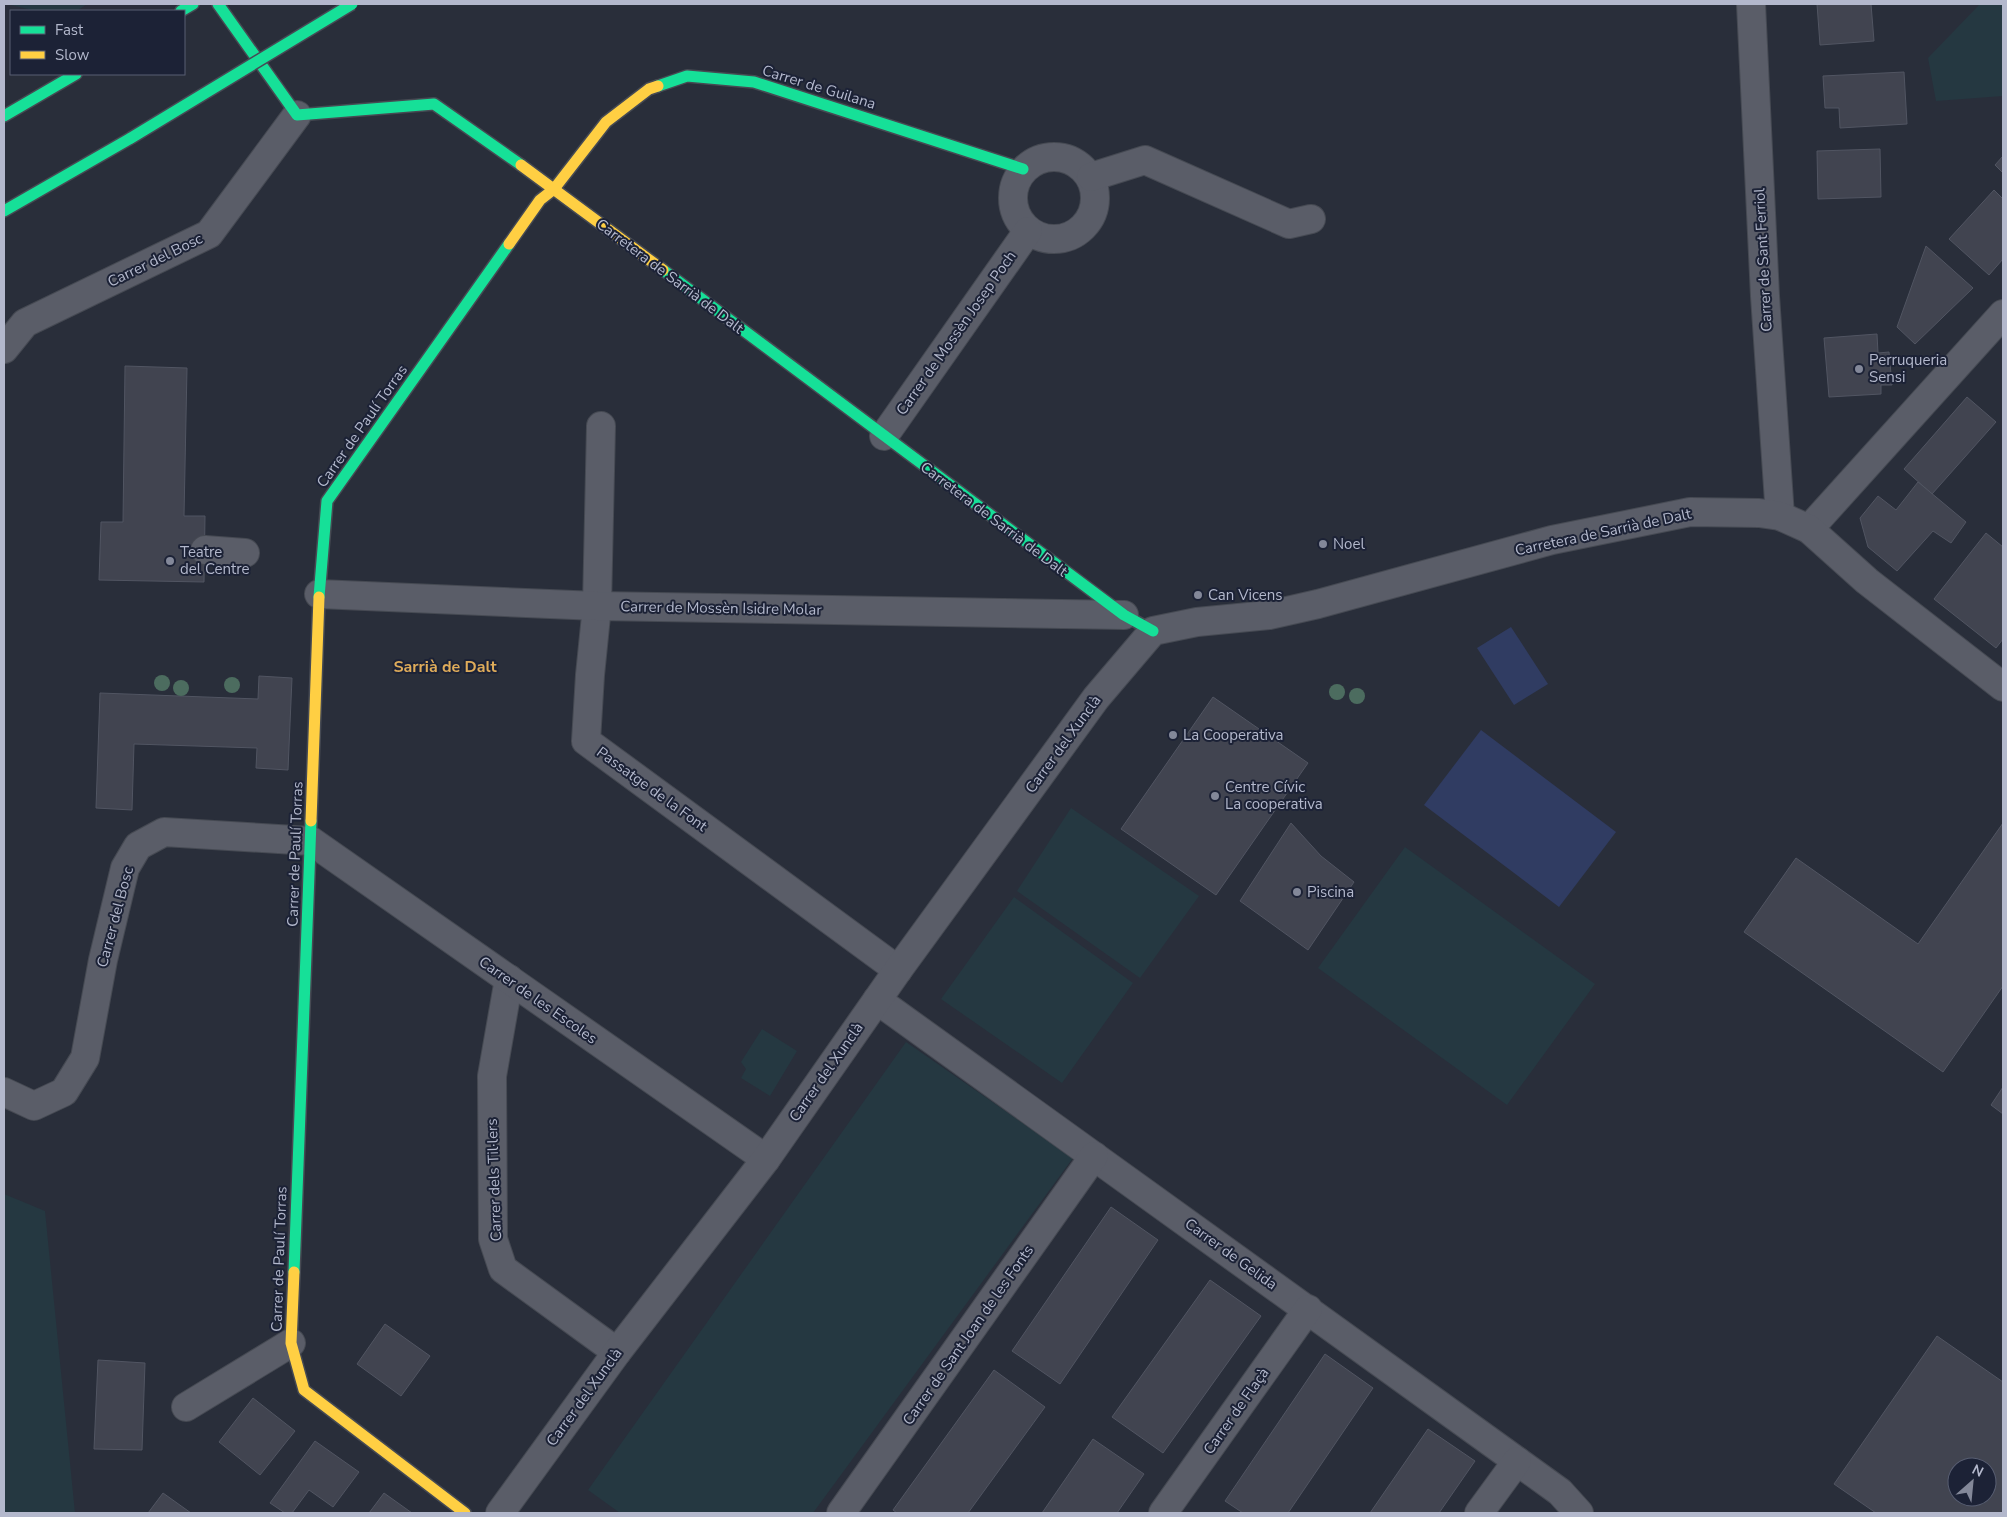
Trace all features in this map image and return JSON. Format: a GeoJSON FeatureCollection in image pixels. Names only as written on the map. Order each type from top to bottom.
{"type":"FeatureCollection","features":[{"type":"Feature","properties":{"kind":"main road"},"geometry":{"type":"LineString","coordinates":[[183,10],[194,4]]}},
{"type":"Feature","properties":{"kind":"main road"},"geometry":{"type":"LineString","coordinates":[[218,4],[297,115]]}},
{"type":"Feature","properties":{"kind":"main road"},"geometry":{"type":"LineString","coordinates":[[4,211],[131,138],[352,4]]}},
{"type":"Feature","properties":{"kind":"main road"},"geometry":{"type":"LineString","coordinates":[[4,116],[74,75]]}},
{"type":"Feature","properties":{"kind":"main road","name":"Carrer de Guilana"},"geometry":{"type":"LineString","coordinates":[[554,189],[606,122],[650,89],[687,76],[754,82],[1023,169]]}},
{"type":"Feature","properties":{"kind":"main road","name":"Carretera de Sarrià de Dalt"},"geometry":{"type":"LineString","coordinates":[[297,115],[434,104],[554,189],[1124,615],[1152,631]]}},
{"type":"Feature","properties":{"kind":"main road","name":"Carrer de Paulí Torras"},"geometry":{"type":"LineString","coordinates":[[466,1513],[304,1390],[291,1343],[319,594],[327,501],[540,200],[554,189]]}},
{"type":"Feature","properties":{"kind":"street","name":"Carrer de Sant Ferriol"},"geometry":{"type":"LineString","coordinates":[[1751,4],[1766,306],[1780,516]]}},
{"type":"Feature","properties":{"kind":"street","name":"Carrer del Bosc"},"geometry":{"type":"LineString","coordinates":[[4,349],[25,323],[209,234],[297,115]]}},
{"type":"Feature","properties":{"kind":"street"},"geometry":{"type":"LineString","coordinates":[[1046,156],[1072,160],[1090,177],[1095,205],[1081,230],[1055,240],[1028,231],[1014,212],[1012,190],[1023,169],[1046,156]]}},
{"type":"Feature","properties":{"kind":"street"},"geometry":{"type":"LineString","coordinates":[[1090,177],[1145,160],[1289,224],[1311,218]]}},
{"type":"Feature","properties":{"kind":"street","name":"Carrer de Mossèn Josep Poch"},"geometry":{"type":"LineString","coordinates":[[884,436],[1028,231]]}},
{"type":"Feature","properties":{"kind":"street"},"geometry":{"type":"LineString","coordinates":[[1809,529],[2003,314]]}},
{"type":"Feature","properties":{"kind":"street","name":"Passatge de la Font"},"geometry":{"type":"LineString","coordinates":[[601,426],[597,606],[586,741],[898,970]]}},
{"type":"Feature","properties":{"kind":"street","name":"Carretera de Sarrià de Dalt"},"geometry":{"type":"LineString","coordinates":[[1152,631],[1197,622],[1269,615],[1318,604],[1552,540],[1690,512],[1759,513],[1780,516],[1809,529],[1867,581],[2003,687]]}},
{"type":"Feature","properties":{"kind":"street"},"geometry":{"type":"LineString","coordinates":[[205,550],[245,553]]}},
{"type":"Feature","properties":{"kind":"street","name":"Carrer de Mossèn Isidre Molar"},"geometry":{"type":"LineString","coordinates":[[319,594],[597,606],[1124,615]]}},
{"type":"Feature","properties":{"kind":"street","name":"Carrer del Xunclà"},"geometry":{"type":"LineString","coordinates":[[500,1513],[617,1352],[766,1159],[898,970],[1096,698],[1152,631]]}},
{"type":"Feature","properties":{"kind":"street","name":"Carrer del Bosc"},"geometry":{"type":"LineString","coordinates":[[4,1092],[34,1106],[64,1092],[85,1058],[103,960],[125,868],[138,846],[164,832],[311,841]]}},
{"type":"Feature","properties":{"kind":"street","name":"Carrer de les Escoles"},"geometry":{"type":"LineString","coordinates":[[311,841],[766,1159]]}},
{"type":"Feature","properties":{"kind":"street","name":"Carrer dels Til·lers"},"geometry":{"type":"LineString","coordinates":[[508,979],[492,1076],[493,1239],[503,1269],[617,1352]]}},
{"type":"Feature","properties":{"kind":"street","name":"Carrer de Gelida"},"geometry":{"type":"LineString","coordinates":[[877,1000],[1560,1492],[1580,1513]]}},
{"type":"Feature","properties":{"kind":"street","name":"Carrer de Sant Joan de les Fonts"},"geometry":{"type":"LineString","coordinates":[[841,1513],[1094,1156]]}},
{"type":"Feature","properties":{"kind":"street","name":"Carrer de Flaçà"},"geometry":{"type":"LineString","coordinates":[[1163,1513],[1308,1309]]}},
{"type":"Feature","properties":{"kind":"street"},"geometry":{"type":"LineString","coordinates":[[186,1407],[291,1343]]}},
{"type":"Feature","properties":{"kind":"street"},"geometry":{"type":"LineString","coordinates":[[1479,1513],[1517,1461]]}},
{"type":"Feature","properties":{"kind":"shaded area"},"geometry":{"type":"Polygon","coordinates":[[[7,4],[87,4],[78,10],[32,10],[7,4]]]}},
{"type":"Feature","properties":{"kind":"shaded area"},"geometry":{"type":"Polygon","coordinates":[[[1980,4],[2003,4],[2003,96],[1936,101],[1928,58],[1980,4]]]}},
{"type":"Feature","properties":{"kind":"shaded area"},"geometry":{"type":"Polygon","coordinates":[[[1071,808],[1199,896],[1140,978],[1017,891],[1071,808]]]}},
{"type":"Feature","properties":{"kind":"shaded area"},"geometry":{"type":"Polygon","coordinates":[[[1405,847],[1595,984],[1507,1105],[1318,968],[1405,847]]]}},
{"type":"Feature","properties":{"kind":"shaded area"},"geometry":{"type":"Polygon","coordinates":[[[1014,897],[1133,983],[1062,1083],[941,999],[1014,897]]]}},
{"type":"Feature","properties":{"kind":"shaded area"},"geometry":{"type":"Polygon","coordinates":[[[762,1029],[797,1051],[770,1096],[741,1078],[746,1069],[741,1062],[762,1029]]]}},
{"type":"Feature","properties":{"kind":"shaded area"},"geometry":{"type":"Polygon","coordinates":[[[906,1042],[1073,1158],[813,1513],[620,1513],[588,1490],[906,1042]]]}},
{"type":"Feature","properties":{"kind":"shaded area"},"geometry":{"type":"Polygon","coordinates":[[[4,1194],[45,1211],[75,1513],[4,1513],[4,1194]]]}},
{"type":"Feature","properties":{"kind":"water"},"geometry":{"type":"Polygon","coordinates":[[[1511,627],[1548,684],[1514,705],[1477,648],[1511,627]]]}},
{"type":"Feature","properties":{"kind":"water"},"geometry":{"type":"Polygon","coordinates":[[[1481,730],[1616,832],[1559,907],[1424,805],[1481,730]]]}},
{"type":"Feature","properties":{"kind":"building"},"geometry":{"type":"Polygon","coordinates":[[[1817,4],[1871,4],[1874,41],[1820,45],[1817,4]]]}},
{"type":"Feature","properties":{"kind":"building"},"geometry":{"type":"Polygon","coordinates":[[[1904,72],[1907,124],[1840,128],[1839,108],[1825,108],[1823,76],[1904,72]]]}},
{"type":"Feature","properties":{"kind":"building"},"geometry":{"type":"Polygon","coordinates":[[[1880,149],[1881,197],[1818,199],[1817,151],[1880,149]]]}},
{"type":"Feature","properties":{"kind":"building"},"geometry":{"type":"Polygon","coordinates":[[[2003,156],[2003,173],[1995,165],[2003,156]]]}},
{"type":"Feature","properties":{"kind":"building"},"geometry":{"type":"Polygon","coordinates":[[[1994,190],[2003,199],[2003,259],[1989,275],[1949,239],[1994,190]]]}},
{"type":"Feature","properties":{"kind":"building"},"geometry":{"type":"Polygon","coordinates":[[[1926,246],[1973,288],[1915,344],[1897,327],[1926,246]]]}},
{"type":"Feature","properties":{"kind":"building","name":"Perruqueria Sensi"},"geometry":{"type":"Polygon","coordinates":[[[1877,334],[1878,353],[1889,352],[1892,385],[1881,385],[1881,394],[1829,397],[1824,338],[1877,334]]]}},
{"type":"Feature","properties":{"kind":"building"},"geometry":{"type":"Polygon","coordinates":[[[125,366],[187,368],[184,516],[205,516],[204,582],[99,580],[101,522],[123,522],[125,366]]]}},
{"type":"Feature","properties":{"kind":"building"},"geometry":{"type":"Polygon","coordinates":[[[1967,397],[1996,422],[1932,494],[1904,469],[1967,397]]]}},
{"type":"Feature","properties":{"kind":"building"},"geometry":{"type":"Polygon","coordinates":[[[1918,482],[1966,522],[1951,543],[1933,531],[1897,571],[1868,547],[1860,518],[1878,496],[1896,510],[1918,482]]]}},
{"type":"Feature","properties":{"kind":"building"},"geometry":{"type":"Polygon","coordinates":[[[1986,533],[2003,547],[2003,639],[1996,648],[1934,599],[1986,533]]]}},
{"type":"Feature","properties":{"kind":"building"},"geometry":{"type":"Polygon","coordinates":[[[259,676],[292,678],[288,770],[256,768],[257,748],[134,744],[132,810],[96,808],[100,693],[258,699],[259,676]]]}},
{"type":"Feature","properties":{"kind":"building","name":"Centre Cívic La cooperativa"},"geometry":{"type":"Polygon","coordinates":[[[1213,697],[1308,763],[1216,895],[1121,829],[1213,697]]]}},
{"type":"Feature","properties":{"kind":"building","name":"Piscina"},"geometry":{"type":"Polygon","coordinates":[[[1291,823],[1321,856],[1354,882],[1308,950],[1240,901],[1291,823]]]}},
{"type":"Feature","properties":{"kind":"building"},"geometry":{"type":"Polygon","coordinates":[[[2003,823],[2003,986],[1943,1072],[1744,932],[1796,858],[1918,944],[2003,823]]]}},
{"type":"Feature","properties":{"kind":"building"},"geometry":{"type":"Polygon","coordinates":[[[2003,1087],[2003,1114],[1991,1105],[2003,1087]]]}},
{"type":"Feature","properties":{"kind":"building"},"geometry":{"type":"Polygon","coordinates":[[[1111,1207],[1158,1240],[1060,1384],[1012,1351],[1111,1207]]]}},
{"type":"Feature","properties":{"kind":"building"},"geometry":{"type":"Polygon","coordinates":[[[1210,1280],[1261,1316],[1163,1453],[1112,1417],[1210,1280]]]}},
{"type":"Feature","properties":{"kind":"building"},"geometry":{"type":"Polygon","coordinates":[[[385,1324],[430,1356],[401,1396],[357,1364],[385,1324]]]}},
{"type":"Feature","properties":{"kind":"building"},"geometry":{"type":"Polygon","coordinates":[[[1937,1336],[2003,1382],[2003,1513],[1876,1513],[1834,1484],[1937,1336]]]}},
{"type":"Feature","properties":{"kind":"building"},"geometry":{"type":"Polygon","coordinates":[[[1325,1354],[1373,1388],[1288,1513],[1243,1513],[1225,1501],[1325,1354]]]}},
{"type":"Feature","properties":{"kind":"building"},"geometry":{"type":"Polygon","coordinates":[[[98,1360],[145,1363],[142,1450],[94,1449],[98,1360]]]}},
{"type":"Feature","properties":{"kind":"building"},"geometry":{"type":"Polygon","coordinates":[[[994,1370],[1045,1407],[968,1513],[897,1513],[893,1510],[994,1370]]]}},
{"type":"Feature","properties":{"kind":"building"},"geometry":{"type":"Polygon","coordinates":[[[253,1398],[295,1431],[260,1475],[219,1442],[253,1398]]]}},
{"type":"Feature","properties":{"kind":"building"},"geometry":{"type":"Polygon","coordinates":[[[1428,1429],[1475,1461],[1439,1513],[1370,1513],[1428,1429]]]}},
{"type":"Feature","properties":{"kind":"building"},"geometry":{"type":"Polygon","coordinates":[[[1093,1439],[1144,1474],[1117,1513],[1042,1513],[1093,1439]]]}},
{"type":"Feature","properties":{"kind":"building"},"geometry":{"type":"Polygon","coordinates":[[[315,1441],[359,1472],[333,1507],[309,1490],[292,1513],[285,1513],[270,1503],[315,1441]]]}},
{"type":"Feature","properties":{"kind":"building"},"geometry":{"type":"Polygon","coordinates":[[[163,1493],[191,1513],[148,1513],[163,1493]]]}},
{"type":"Feature","properties":{"kind":"building"},"geometry":{"type":"Polygon","coordinates":[[[384,1493],[412,1513],[369,1513],[384,1493]]]}},
{"type":"Feature","properties":{"kind":"traffic: fast"},"geometry":{"type":"LineString","coordinates":[[183,10],[193,4]]}},
{"type":"Feature","properties":{"kind":"traffic: fast"},"geometry":{"type":"LineString","coordinates":[[218,4],[297,115],[434,104],[521,165]]}},
{"type":"Feature","properties":{"kind":"traffic: fast"},"geometry":{"type":"LineString","coordinates":[[131,138],[352,4]]}},
{"type":"Feature","properties":{"kind":"traffic: fast"},"geometry":{"type":"LineString","coordinates":[[4,116],[74,75]]}},
{"type":"Feature","properties":{"kind":"traffic: fast"},"geometry":{"type":"LineString","coordinates":[[658,86],[687,76],[754,82],[1023,169]]}},
{"type":"Feature","properties":{"kind":"traffic: fast"},"geometry":{"type":"LineString","coordinates":[[4,211],[131,138]]}},
{"type":"Feature","properties":{"kind":"traffic: fast"},"geometry":{"type":"LineString","coordinates":[[319,597],[327,501],[509,244]]}},
{"type":"Feature","properties":{"kind":"traffic: fast"},"geometry":{"type":"LineString","coordinates":[[663,270],[1124,615],[1153,631]]}},
{"type":"Feature","properties":{"kind":"traffic: fast"},"geometry":{"type":"LineString","coordinates":[[294,1272],[311,821]]}},
{"type":"Feature","properties":{"kind":"traffic: slow"},"geometry":{"type":"LineString","coordinates":[[509,244],[540,200],[554,189],[606,122],[649,89],[658,86]]}},
{"type":"Feature","properties":{"kind":"traffic: slow"},"geometry":{"type":"LineString","coordinates":[[521,165],[663,270]]}},
{"type":"Feature","properties":{"kind":"traffic: slow"},"geometry":{"type":"LineString","coordinates":[[311,821],[319,597]]}},
{"type":"Feature","properties":{"kind":"traffic: slow"},"geometry":{"type":"LineString","coordinates":[[294,1272],[291,1343],[304,1390],[465,1513]]}},
{"type":"Feature","properties":{"kind":"place","name":"Perruqueria Sensi"},"geometry":{"type":"Point","coordinates":[1859,369]}},
{"type":"Feature","properties":{"kind":"place","name":"Noel"},"geometry":{"type":"Point","coordinates":[1323,544]}},
{"type":"Feature","properties":{"kind":"place","name":"Teatre del Centre"},"geometry":{"type":"Point","coordinates":[170,561]}},
{"type":"Feature","properties":{"kind":"place","name":"Can Vicens"},"geometry":{"type":"Point","coordinates":[1198,595]}},
{"type":"Feature","properties":{"kind":"place","name":"La Cooperativa"},"geometry":{"type":"Point","coordinates":[1173,735]}},
{"type":"Feature","properties":{"kind":"place","name":"Centre Cívic La cooperativa"},"geometry":{"type":"Point","coordinates":[1215,796]}},
{"type":"Feature","properties":{"kind":"place","name":"Piscina"},"geometry":{"type":"Point","coordinates":[1297,892]}},
{"type":"Feature","properties":{"kind":"district","name":"Sarrià de Dalt"},"geometry":{"type":"Point","coordinates":[445,667]}}]}
